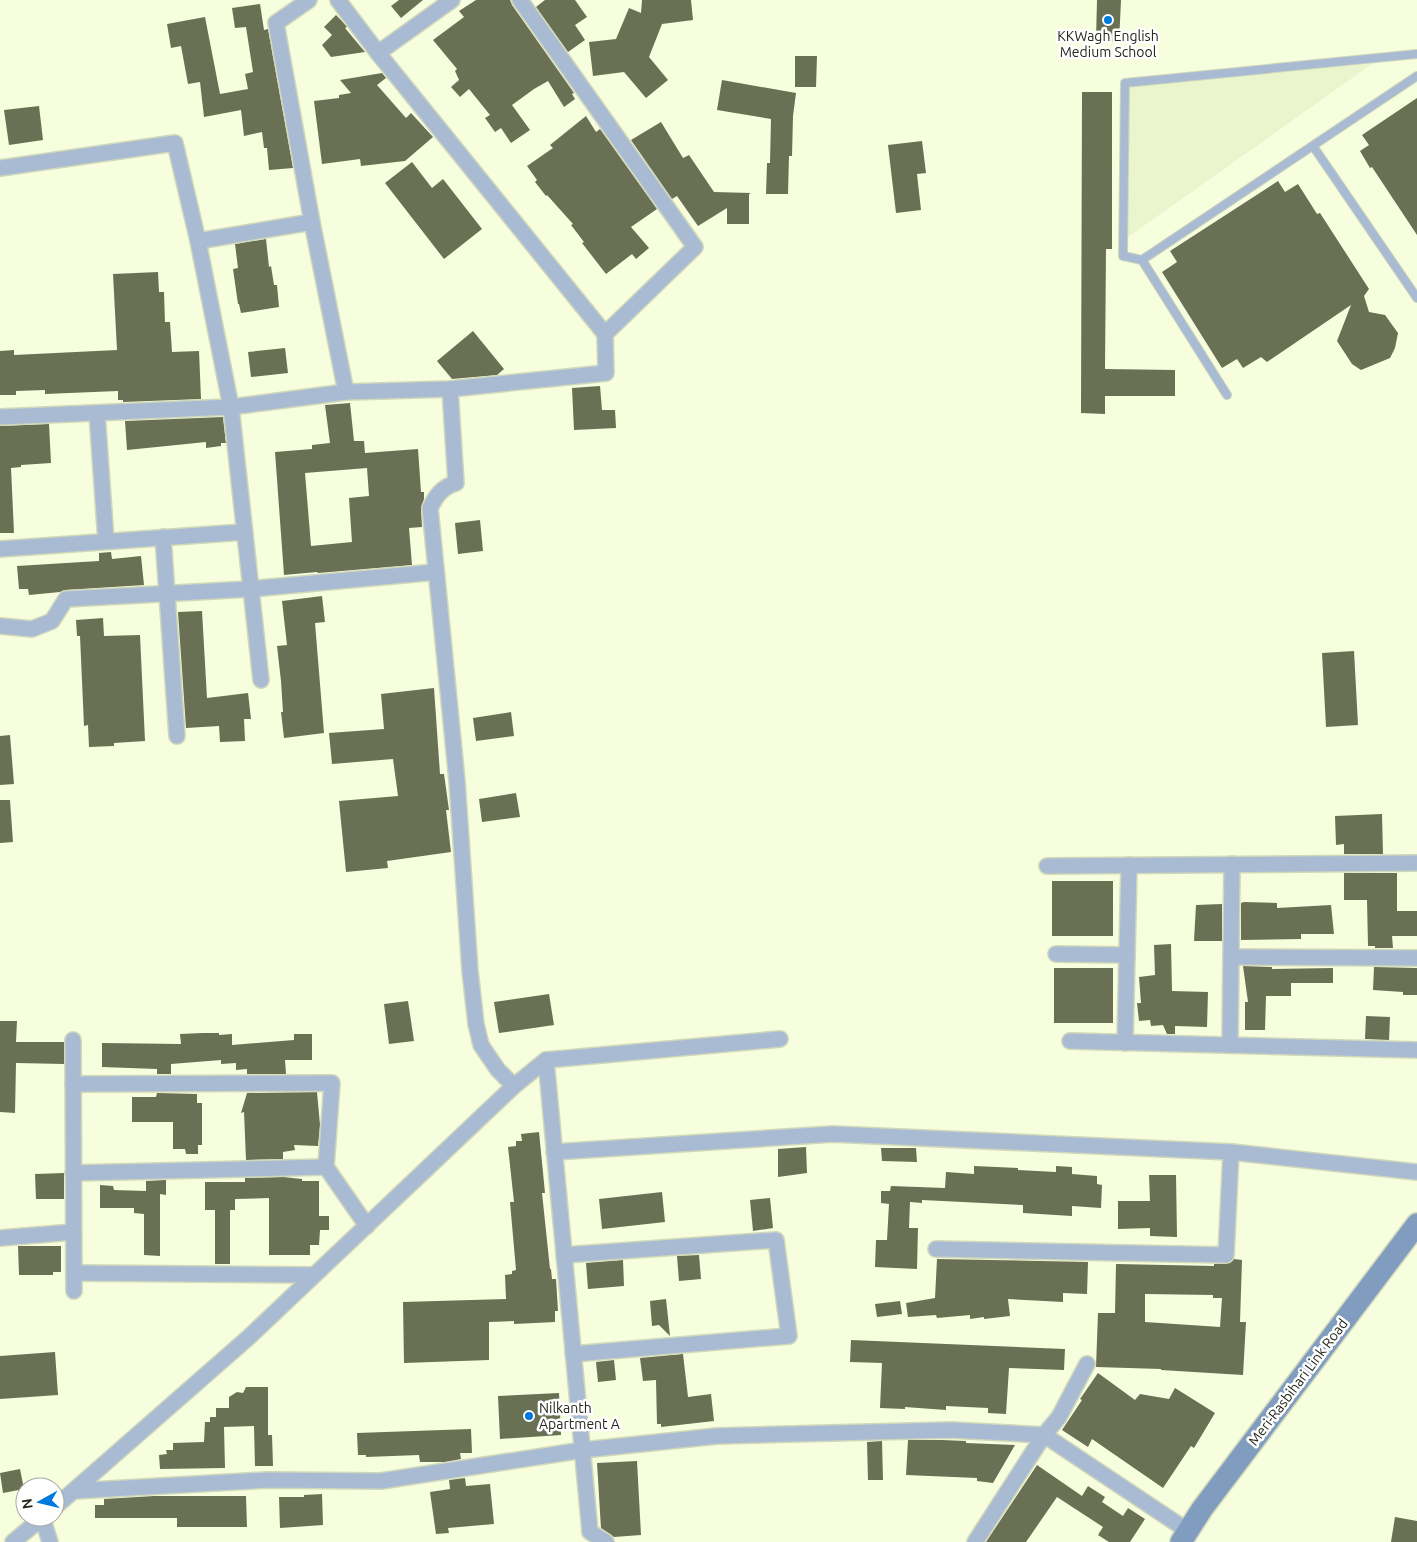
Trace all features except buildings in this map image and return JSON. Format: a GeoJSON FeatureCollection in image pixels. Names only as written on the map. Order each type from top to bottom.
{"type":"FeatureCollection","features":[{"type":"Feature","properties":{"kind":"main road","name":"Meri-Rasbihari Link Road"},"geometry":{"type":"LineString","coordinates":[[1184,1537],[1202,1509],[1417,1224]]}},
{"type":"Feature","properties":{"kind":"street"},"geometry":{"type":"LineString","coordinates":[[309,0],[276,24],[312,222],[346,392]]}},
{"type":"Feature","properties":{"kind":"street"},"geometry":{"type":"LineString","coordinates":[[0,417],[231,408],[346,392],[450,389],[606,372],[605,334],[378,53],[338,0]]}},
{"type":"Feature","properties":{"kind":"street"},"geometry":{"type":"LineString","coordinates":[[378,53],[452,0]]}},
{"type":"Feature","properties":{"kind":"street"},"geometry":{"type":"LineString","coordinates":[[520,0],[695,247],[605,334]]}},
{"type":"Feature","properties":{"kind":"street"},"geometry":{"type":"LineString","coordinates":[[0,168],[175,143],[198,241],[231,408],[260,680]]}},
{"type":"Feature","properties":{"kind":"street"},"geometry":{"type":"LineString","coordinates":[[198,241],[312,222]]}},
{"type":"Feature","properties":{"kind":"street"},"geometry":{"type":"LineString","coordinates":[[450,389],[456,483],[437,494],[430,508],[457,781],[470,962],[476,1024],[481,1045],[498,1070],[514,1086]]}},
{"type":"Feature","properties":{"kind":"street"},"geometry":{"type":"LineString","coordinates":[[97,413],[106,541]]}},
{"type":"Feature","properties":{"kind":"street"},"geometry":{"type":"LineString","coordinates":[[0,549],[244,532]]}},
{"type":"Feature","properties":{"kind":"street"},"geometry":{"type":"LineString","coordinates":[[163,537],[177,736]]}},
{"type":"Feature","properties":{"kind":"street"},"geometry":{"type":"LineString","coordinates":[[0,626],[32,629],[52,621],[66,599],[250,588],[436,572]]}},
{"type":"Feature","properties":{"kind":"street"},"geometry":{"type":"LineString","coordinates":[[1047,866],[1417,863]]}},
{"type":"Feature","properties":{"kind":"street"},"geometry":{"type":"LineString","coordinates":[[1230,1045],[1232,864]]}},
{"type":"Feature","properties":{"kind":"street"},"geometry":{"type":"LineString","coordinates":[[1125,1043],[1129,865]]}},
{"type":"Feature","properties":{"kind":"street"},"geometry":{"type":"LineString","coordinates":[[1056,954],[1127,955]]}},
{"type":"Feature","properties":{"kind":"street"},"geometry":{"type":"LineString","coordinates":[[1231,957],[1417,958]]}},
{"type":"Feature","properties":{"kind":"street"},"geometry":{"type":"LineString","coordinates":[[65,1499],[249,1337],[514,1086],[546,1060],[780,1038]]}},
{"type":"Feature","properties":{"kind":"street"},"geometry":{"type":"LineString","coordinates":[[73,1040],[74,1292]]}},
{"type":"Feature","properties":{"kind":"street"},"geometry":{"type":"LineString","coordinates":[[1070,1041],[1417,1050]]}},
{"type":"Feature","properties":{"kind":"street"},"geometry":{"type":"LineString","coordinates":[[546,1060],[590,1532],[606,1542]]}},
{"type":"Feature","properties":{"kind":"street"},"geometry":{"type":"LineString","coordinates":[[73,1084],[332,1083],[326,1167],[367,1226]]}},
{"type":"Feature","properties":{"kind":"street"},"geometry":{"type":"LineString","coordinates":[[554,1152],[833,1134],[1231,1152],[1417,1172]]}},
{"type":"Feature","properties":{"kind":"street"},"geometry":{"type":"LineString","coordinates":[[936,1249],[1226,1255],[1231,1152]]}},
{"type":"Feature","properties":{"kind":"street"},"geometry":{"type":"LineString","coordinates":[[73,1173],[326,1167]]}},
{"type":"Feature","properties":{"kind":"street"},"geometry":{"type":"LineString","coordinates":[[0,1238],[74,1232]]}},
{"type":"Feature","properties":{"kind":"street"},"geometry":{"type":"LineString","coordinates":[[564,1254],[776,1240],[790,1336],[573,1354]]}},
{"type":"Feature","properties":{"kind":"street"},"geometry":{"type":"LineString","coordinates":[[74,1273],[314,1275]]}},
{"type":"Feature","properties":{"kind":"street"},"geometry":{"type":"LineString","coordinates":[[975,1542],[1044,1435],[1059,1417],[1087,1364]]}},
{"type":"Feature","properties":{"kind":"street"},"geometry":{"type":"LineString","coordinates":[[74,1491],[266,1480],[381,1481],[582,1450],[717,1436],[951,1430],[1044,1435],[1184,1537]]}},
{"type":"Feature","properties":{"kind":"street"},"geometry":{"type":"LineString","coordinates":[[13,1542],[31,1527]]}},
{"type":"Feature","properties":{"kind":"street"},"geometry":{"type":"LineString","coordinates":[[46,1527],[50,1542]]}},
{"type":"Feature","properties":{"kind":"lane"},"geometry":{"type":"LineString","coordinates":[[1417,54],[1125,83],[1123,256],[1142,260],[1417,76]]}},
{"type":"Feature","properties":{"kind":"lane"},"geometry":{"type":"LineString","coordinates":[[1313,146],[1417,298]]}},
{"type":"Feature","properties":{"kind":"lane"},"geometry":{"type":"LineString","coordinates":[[1142,260],[1226,395]]}},
{"type":"Feature","properties":{"kind":"shaded area"},"geometry":{"type":"Polygon","coordinates":[[[1372,64],[1121,242],[1125,83],[1372,64]]]}},
{"type":"Feature","properties":{"kind":"place","name":"KKWagh English Medium School"},"geometry":{"type":"Point","coordinates":[1108,20]}},
{"type":"Feature","properties":{"kind":"place","name":"Nilkanth Apartment A"},"geometry":{"type":"Point","coordinates":[529,1416]}}]}
